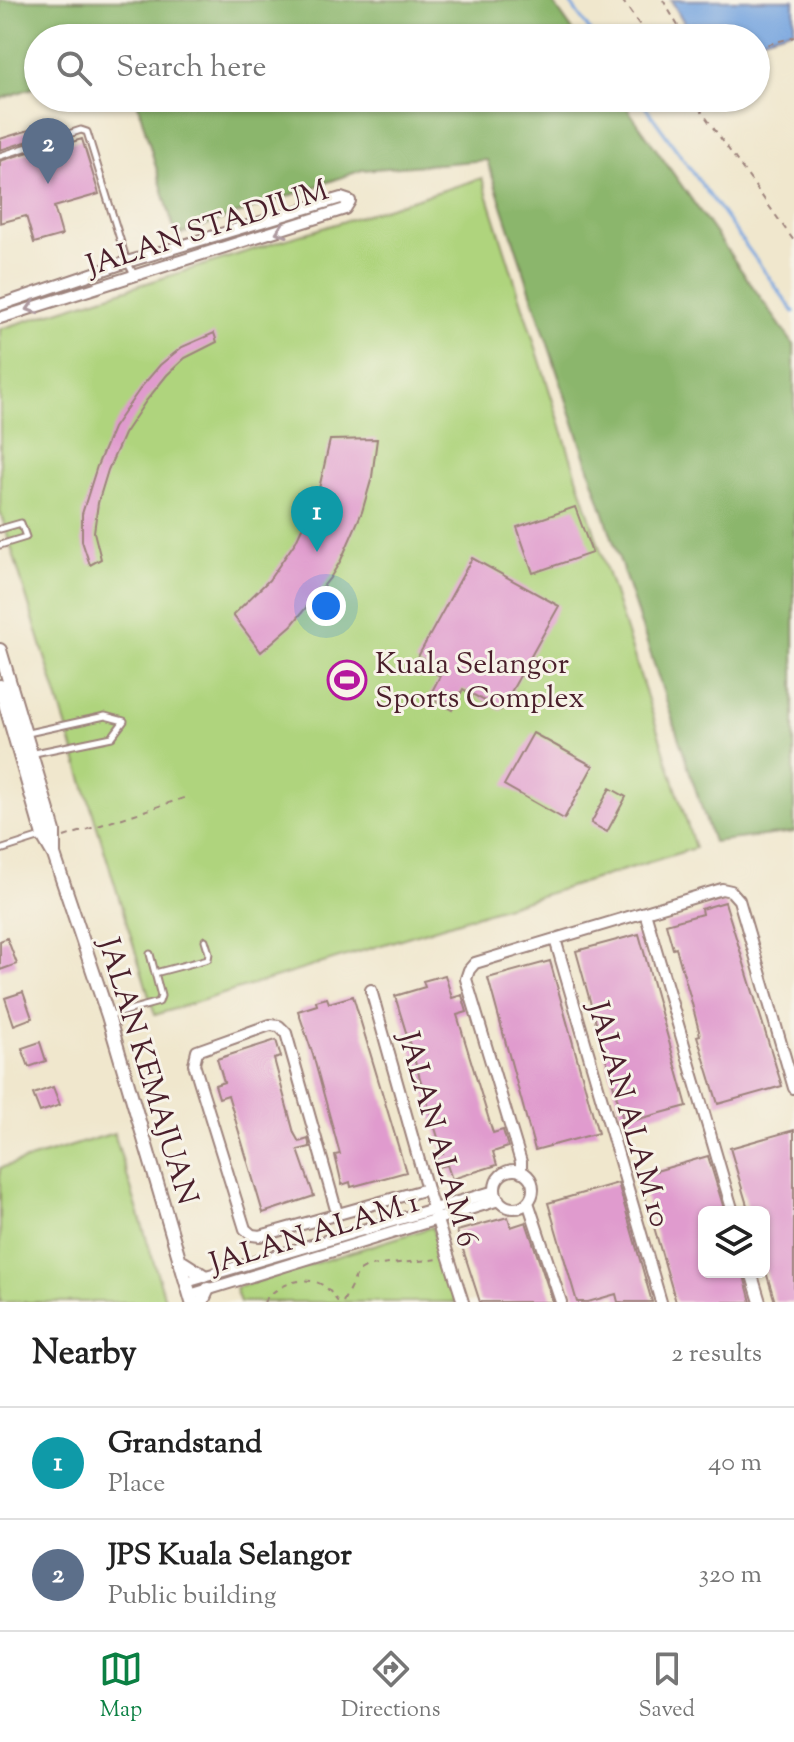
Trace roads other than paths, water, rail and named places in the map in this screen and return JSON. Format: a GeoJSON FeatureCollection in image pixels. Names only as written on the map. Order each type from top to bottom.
{"type":"FeatureCollection","features":[{"type":"Feature","properties":{"kind":"street","name":"JALAN STADIUM"},"geometry":{"type":"LineString","coordinates":[[0,305],[127,262],[341,198],[350,201],[345,209],[0,318]]}},
{"type":"Feature","properties":{"kind":"street","name":"JALAN KEMAJUAN"},"geometry":{"type":"LineString","coordinates":[[0,650],[25,755],[51,835],[54,855],[108,1016],[189,1293]]}},
{"type":"Feature","properties":{"kind":"street","name":"JALAN KEMAJUAN"},"geometry":{"type":"LineString","coordinates":[[0,686],[20,736]]}},
{"type":"Feature","properties":{"kind":"street"},"geometry":{"type":"LineString","coordinates":[[561,1302],[528,1202],[532,1185],[521,1172],[521,1162],[466,979],[475,963],[722,889],[731,891],[739,900],[794,1088]]}},
{"type":"Feature","properties":{"kind":"street"},"geometry":{"type":"LineString","coordinates":[[645,912],[731,1206]]}},
{"type":"Feature","properties":{"kind":"street","name":"JALAN ALAM 10"},"geometry":{"type":"LineString","coordinates":[[555,939],[661,1302]]}},
{"type":"Feature","properties":{"kind":"street","name":"JALAN ALAM 6"},"geometry":{"type":"LineString","coordinates":[[371,990],[427,1189],[463,1302]]}},
{"type":"Feature","properties":{"kind":"street"},"geometry":{"type":"LineString","coordinates":[[337,1213],[283,1029],[270,1025],[203,1048],[195,1054],[194,1064],[245,1229],[252,1235],[260,1236],[427,1189]]}},
{"type":"Feature","properties":{"kind":"street"},"geometry":{"type":"LineString","coordinates":[[521,1172],[502,1174],[495,1185],[497,1196],[513,1208],[528,1202]]}},
{"type":"Feature","properties":{"kind":"street","name":"JALAN ALAM 1"},"geometry":{"type":"LineString","coordinates":[[189,1293],[206,1283],[497,1196]]}},
{"type":"Feature","properties":{"kind":"street"},"geometry":{"type":"LineString","coordinates":[[179,1260],[206,1283],[202,1302]]}},
{"type":"Feature","properties":{"kind":"street"},"geometry":{"type":"LineString","coordinates":[[753,1278],[760,1302]]}},
{"type":"Feature","properties":{"kind":"lane"},"geometry":{"type":"LineString","coordinates":[[0,156],[81,130],[87,132],[127,262],[135,276]]}},
{"type":"Feature","properties":{"kind":"lane"},"geometry":{"type":"LineString","coordinates":[[0,529],[21,523],[26,537],[0,545]]}},
{"type":"Feature","properties":{"kind":"lane"},"geometry":{"type":"LineString","coordinates":[[20,736],[105,716],[124,721],[112,737],[25,755]]}},
{"type":"Feature","properties":{"kind":"lane"},"geometry":{"type":"LineString","coordinates":[[0,850],[51,835]]}},
{"type":"Feature","properties":{"kind":"lane"},"geometry":{"type":"LineString","coordinates":[[155,973],[208,959],[205,940]]}},
{"type":"Feature","properties":{"kind":"lane"},"geometry":{"type":"LineString","coordinates":[[108,1016],[159,1002],[161,996],[150,954]]}},
{"type":"Feature","properties":{"kind":"water"},"geometry":{"type":"Polygon","coordinates":[[[671,0],[794,0],[794,29],[770,36],[770,24],[685,24],[671,0]]]}},
{"type":"Feature","properties":{"kind":"waterway"},"geometry":{"type":"LineString","coordinates":[[568,0],[585,24]]}},
{"type":"Feature","properties":{"kind":"waterway"},"geometry":{"type":"LineString","coordinates":[[649,112],[794,312]]}},
{"type":"Feature","properties":{"kind":"place","name":"JPS Kuala Selangor"},"geometry":{"type":"Point","coordinates":[48,184]}},
{"type":"Feature","properties":{"kind":"place","name":"Grandstand"},"geometry":{"type":"Point","coordinates":[317,552]}},
{"type":"Feature","properties":{"kind":"place","name":"Kuala Selangor Sports Complex"},"geometry":{"type":"Point","coordinates":[347,680]}}]}
